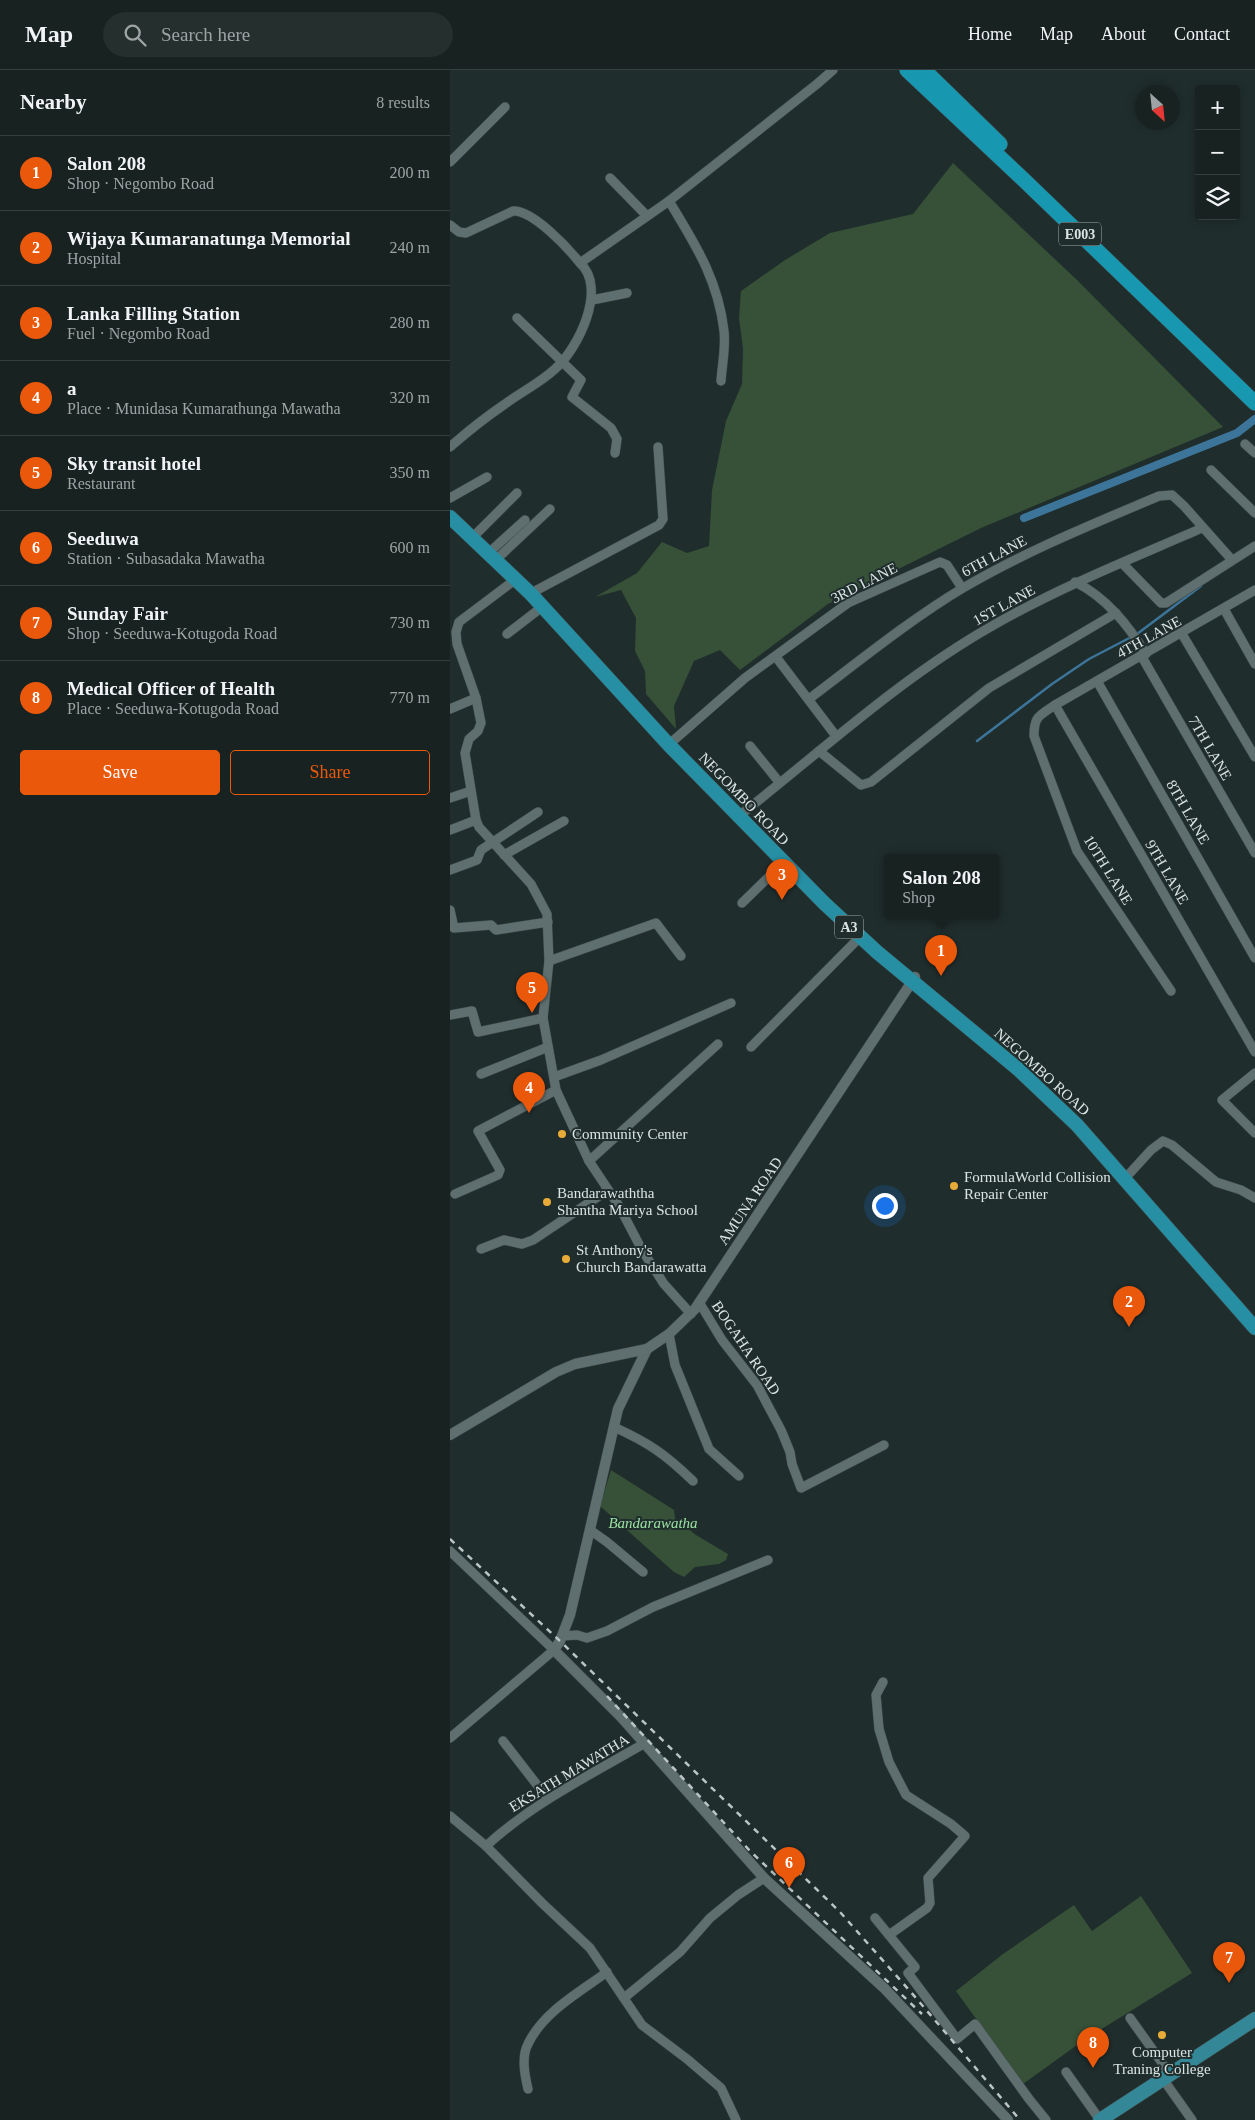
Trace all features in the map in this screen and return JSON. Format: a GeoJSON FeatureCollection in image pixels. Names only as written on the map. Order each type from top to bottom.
{"type":"FeatureCollection","features":[{"type":"Feature","properties":{"kind":"highway","name":"E003"},"geometry":{"type":"LineString","coordinates":[[907,70],[1254,398]]}},
{"type":"Feature","properties":{"kind":"highway","name":"E003"},"geometry":{"type":"LineString","coordinates":[[924,70],[1254,398]]}},
{"type":"Feature","properties":{"kind":"highway","name":"NEGOMBO ROAD"},"geometry":{"type":"LineString","coordinates":[[450,507],[537,590],[674,740],[829,899],[914,979],[1018,1069],[1077,1125],[1255,1328]]}},
{"type":"Feature","properties":{"kind":"highway","name":"NEGOMBO ROAD"},"geometry":{"type":"LineString","coordinates":[[450,517],[516,579],[669,745],[783,863],[860,937],[1029,1070],[1083,1120],[1255,1317]]}},
{"type":"Feature","properties":{"kind":"main road"},"geometry":{"type":"LineString","coordinates":[[1100,2120],[1255,2019]]}},
{"type":"Feature","properties":{"kind":"street"},"geometry":{"type":"LineString","coordinates":[[580,263],[669,201],[833,70]]}},
{"type":"Feature","properties":{"kind":"street"},"geometry":{"type":"LineString","coordinates":[[450,162],[505,106]]}},
{"type":"Feature","properties":{"kind":"street"},"geometry":{"type":"LineString","coordinates":[[610,178],[647,216]]}},
{"type":"Feature","properties":{"kind":"street"},"geometry":{"type":"LineString","coordinates":[[669,201],[701,254],[717,297],[724,333],[721,381]]}},
{"type":"Feature","properties":{"kind":"street"},"geometry":{"type":"LineString","coordinates":[[450,225],[459,232],[466,233],[513,211],[519,211],[560,240],[586,268],[592,300],[582,327],[563,361],[543,379],[504,404],[450,447]]}},
{"type":"Feature","properties":{"kind":"street"},"geometry":{"type":"LineString","coordinates":[[592,300],[627,293]]}},
{"type":"Feature","properties":{"kind":"street"},"geometry":{"type":"LineString","coordinates":[[517,318],[581,380],[572,397],[611,428],[617,439],[615,453]]}},
{"type":"Feature","properties":{"kind":"street"},"geometry":{"type":"LineString","coordinates":[[1245,444],[1255,453]]}},
{"type":"Feature","properties":{"kind":"street"},"geometry":{"type":"LineString","coordinates":[[537,590],[659,525],[663,519],[658,447]]}},
{"type":"Feature","properties":{"kind":"street"},"geometry":{"type":"LineString","coordinates":[[1211,470],[1255,513]]}},
{"type":"Feature","properties":{"kind":"street"},"geometry":{"type":"LineString","coordinates":[[450,498],[487,477]]}},
{"type":"Feature","properties":{"kind":"street"},"geometry":{"type":"LineString","coordinates":[[477,533],[517,493]]}},
{"type":"Feature","properties":{"kind":"street","name":"6TH LANE"},"geometry":{"type":"LineString","coordinates":[[809,699],[882,644],[962,588],[1032,550],[1159,496],[1172,495],[1202,528]]}},
{"type":"Feature","properties":{"kind":"street"},"geometry":{"type":"LineString","coordinates":[[498,552],[550,509]]}},
{"type":"Feature","properties":{"kind":"street"},"geometry":{"type":"LineString","coordinates":[[498,552],[525,520]]}},
{"type":"Feature","properties":{"kind":"street"},"geometry":{"type":"LineString","coordinates":[[1202,528],[1232,560]]}},
{"type":"Feature","properties":{"kind":"street","name":"1ST LANE"},"geometry":{"type":"LineString","coordinates":[[744,812],[836,736],[931,665],[992,626],[1075,582],[1202,528]]}},
{"type":"Feature","properties":{"kind":"street"},"geometry":{"type":"LineString","coordinates":[[1122,563],[1161,603],[1166,604],[1255,546]]}},
{"type":"Feature","properties":{"kind":"street","name":"3RD LANE"},"geometry":{"type":"LineString","coordinates":[[776,657],[848,604],[940,562],[947,565],[962,588]]}},
{"type":"Feature","properties":{"kind":"street"},"geometry":{"type":"LineString","coordinates":[[450,626],[460,622],[516,579]]}},
{"type":"Feature","properties":{"kind":"street","name":"7TH LANE"},"geometry":{"type":"LineString","coordinates":[[1075,582],[1090,591],[1116,613],[1136,639],[1255,853]]}},
{"type":"Feature","properties":{"kind":"street","name":"4TH LANE"},"geometry":{"type":"LineString","coordinates":[[1055,705],[1144,656],[1255,590]]}},
{"type":"Feature","properties":{"kind":"street"},"geometry":{"type":"LineString","coordinates":[[507,634],[542,607]]}},
{"type":"Feature","properties":{"kind":"street"},"geometry":{"type":"LineString","coordinates":[[1224,609],[1255,664]]}},
{"type":"Feature","properties":{"kind":"street"},"geometry":{"type":"LineString","coordinates":[[819,751],[861,785],[870,782],[989,688],[1116,613]]}},
{"type":"Feature","properties":{"kind":"street"},"geometry":{"type":"LineString","coordinates":[[460,622],[454,646],[476,698],[481,723],[478,731],[469,739],[465,753],[476,820],[479,827],[531,884],[547,914],[549,960],[543,1018],[556,1090],[589,1161],[619,1206],[642,1250],[660,1277],[690,1314]]}},
{"type":"Feature","properties":{"kind":"street"},"geometry":{"type":"LineString","coordinates":[[1182,634],[1255,757]]}},
{"type":"Feature","properties":{"kind":"street"},"geometry":{"type":"LineString","coordinates":[[674,740],[745,678],[776,657],[836,736]]}},
{"type":"Feature","properties":{"kind":"street","name":"8TH LANE"},"geometry":{"type":"LineString","coordinates":[[1097,682],[1255,958]]}},
{"type":"Feature","properties":{"kind":"street"},"geometry":{"type":"LineString","coordinates":[[450,709],[476,698]]}},
{"type":"Feature","properties":{"kind":"street","name":"10TH LANE"},"geometry":{"type":"LineString","coordinates":[[1055,705],[1038,717],[1034,723],[1034,736],[1077,851],[1171,991]]}},
{"type":"Feature","properties":{"kind":"street","name":"9TH LANE"},"geometry":{"type":"LineString","coordinates":[[1055,705],[1255,1052]]}},
{"type":"Feature","properties":{"kind":"street"},"geometry":{"type":"LineString","coordinates":[[750,746],[779,782]]}},
{"type":"Feature","properties":{"kind":"street"},"geometry":{"type":"LineString","coordinates":[[450,798],[471,791]]}},
{"type":"Feature","properties":{"kind":"street"},"geometry":{"type":"LineString","coordinates":[[450,870],[477,860],[479,852],[538,812]]}},
{"type":"Feature","properties":{"kind":"street"},"geometry":{"type":"LineString","coordinates":[[450,830],[476,820]]}},
{"type":"Feature","properties":{"kind":"street"},"geometry":{"type":"LineString","coordinates":[[504,855],[564,821]]}},
{"type":"Feature","properties":{"kind":"street"},"geometry":{"type":"LineString","coordinates":[[742,903],[783,863]]}},
{"type":"Feature","properties":{"kind":"street"},"geometry":{"type":"LineString","coordinates":[[450,910],[454,928],[491,926],[496,930],[548,922]]}},
{"type":"Feature","properties":{"kind":"street"},"geometry":{"type":"LineString","coordinates":[[549,960],[656,923],[681,956]]}},
{"type":"Feature","properties":{"kind":"street"},"geometry":{"type":"LineString","coordinates":[[751,1047],[860,937]]}},
{"type":"Feature","properties":{"kind":"street","name":"AMUNA ROAD"},"geometry":{"type":"LineString","coordinates":[[450,1435],[563,1369],[575,1364],[647,1349],[669,1334],[690,1314],[914,979]]}},
{"type":"Feature","properties":{"kind":"street"},"geometry":{"type":"LineString","coordinates":[[554,1077],[601,1060],[731,1003]]}},
{"type":"Feature","properties":{"kind":"street"},"geometry":{"type":"LineString","coordinates":[[450,1016],[472,1011],[478,1032],[543,1018]]}},
{"type":"Feature","properties":{"kind":"street"},"geometry":{"type":"LineString","coordinates":[[589,1161],[718,1044]]}},
{"type":"Feature","properties":{"kind":"street"},"geometry":{"type":"LineString","coordinates":[[481,1074],[548,1047]]}},
{"type":"Feature","properties":{"kind":"street"},"geometry":{"type":"LineString","coordinates":[[1255,1073],[1222,1100],[1255,1134]]}},
{"type":"Feature","properties":{"kind":"street"},"geometry":{"type":"LineString","coordinates":[[455,1194],[498,1175],[500,1170],[478,1131],[556,1090]]}},
{"type":"Feature","properties":{"kind":"street"},"geometry":{"type":"LineString","coordinates":[[1130,1173],[1151,1150],[1163,1141],[1172,1145],[1216,1182],[1241,1190],[1255,1198]]}},
{"type":"Feature","properties":{"kind":"street"},"geometry":{"type":"LineString","coordinates":[[481,1249],[504,1240],[522,1244],[534,1240],[608,1190]]}},
{"type":"Feature","properties":{"kind":"street","name":"BOGAHA ROAD"},"geometry":{"type":"LineString","coordinates":[[699,1302],[722,1340],[757,1385],[790,1452],[800,1488],[884,1445]]}},
{"type":"Feature","properties":{"kind":"street"},"geometry":{"type":"LineString","coordinates":[[669,1334],[675,1365],[710,1450],[740,1476]]}},
{"type":"Feature","properties":{"kind":"street"},"geometry":{"type":"LineString","coordinates":[[450,1738],[516,1680],[554,1650],[562,1636],[570,1615],[618,1409],[647,1349]]}},
{"type":"Feature","properties":{"kind":"street"},"geometry":{"type":"LineString","coordinates":[[614,1427],[645,1441],[665,1455],[693,1481]]}},
{"type":"Feature","properties":{"kind":"street"},"geometry":{"type":"LineString","coordinates":[[590,1530],[643,1572]]}},
{"type":"Feature","properties":{"kind":"street"},"geometry":{"type":"LineString","coordinates":[[450,1551],[554,1650],[645,1744],[764,1878],[885,1989],[1008,2120]]}},
{"type":"Feature","properties":{"kind":"street"},"geometry":{"type":"LineString","coordinates":[[562,1636],[587,1638],[607,1632],[653,1607],[768,1560]]}},
{"type":"Feature","properties":{"kind":"street"},"geometry":{"type":"LineString","coordinates":[[883,1682],[876,1695],[879,1729],[889,1762],[906,1795],[951,1824],[965,1836],[928,1878],[930,1903],[927,1908],[889,1935]]}},
{"type":"Feature","properties":{"kind":"street"},"geometry":{"type":"LineString","coordinates":[[503,1741],[548,1799]]}},
{"type":"Feature","properties":{"kind":"street","name":"EKSATH MAWATHA"},"geometry":{"type":"LineString","coordinates":[[486,1846],[512,1822],[548,1799],[645,1744]]}},
{"type":"Feature","properties":{"kind":"street"},"geometry":{"type":"LineString","coordinates":[[450,1816],[486,1846],[590,1948],[642,2025],[721,2088],[736,2120]]}},
{"type":"Feature","properties":{"kind":"street"},"geometry":{"type":"LineString","coordinates":[[624,1998],[680,1952],[710,1918],[764,1878]]}},
{"type":"Feature","properties":{"kind":"street"},"geometry":{"type":"LineString","coordinates":[[874,1918],[915,1967],[908,1973],[957,2039],[975,2024],[1046,2120]]}},
{"type":"Feature","properties":{"kind":"street"},"geometry":{"type":"LineString","coordinates":[[528,2089],[524,2072],[527,2045],[542,2022],[607,1972]]}},
{"type":"Feature","properties":{"kind":"street"},"geometry":{"type":"LineString","coordinates":[[1130,2018],[1192,2120]]}},
{"type":"Feature","properties":{"kind":"street"},"geometry":{"type":"LineString","coordinates":[[1066,2072],[1100,2120]]}},
{"type":"Feature","properties":{"kind":"green space"},"geometry":{"type":"Polygon","coordinates":[[[953,163],[1077,280],[1223,427],[981,528],[828,604],[740,670],[720,650],[694,661],[674,706],[676,729],[646,694],[645,671],[635,651],[636,618],[621,590],[595,597],[637,573],[662,542],[687,553],[709,546],[712,490],[726,421],[742,384],[743,349],[739,318],[741,291],[785,260],[830,233],[913,214],[953,163]]]}},
{"type":"Feature","properties":{"kind":"green space","name":"Bandarawatha"},"geometry":{"type":"Polygon","coordinates":[[[611,1470],[674,1510],[675,1518],[696,1535],[728,1554],[726,1560],[719,1564],[695,1567],[684,1577],[674,1572],[600,1506],[611,1470]]]}},
{"type":"Feature","properties":{"kind":"green space"},"geometry":{"type":"Polygon","coordinates":[[[1141,1896],[1192,1973],[1084,2040],[1023,2084],[956,1991],[1003,1954],[1074,1905],[1092,1931],[1141,1896]]]}},
{"type":"Feature","properties":{"kind":"waterway"},"geometry":{"type":"LineString","coordinates":[[1024,518],[1237,433],[1255,419]]}},
{"type":"Feature","properties":{"kind":"waterway"},"geometry":{"type":"LineString","coordinates":[[977,741],[1052,684],[1089,659],[1137,634],[1201,586]]}},
{"type":"Feature","properties":{"kind":"railway"},"geometry":{"type":"LineString","coordinates":[[450,1539],[560,1641],[840,1912],[1020,2120]]}},
{"type":"Feature","properties":{"kind":"railway"},"geometry":{"type":"LineString","coordinates":[[607,1696],[750,1851],[922,2014]]}},
{"type":"Feature","properties":{"kind":"place","name":"Lanka Filling Station"},"geometry":{"type":"Point","coordinates":[782,900]}},
{"type":"Feature","properties":{"kind":"place","name":"Salon 208"},"geometry":{"type":"Point","coordinates":[941,976]}},
{"type":"Feature","properties":{"kind":"place","name":"Sky transit hotel"},"geometry":{"type":"Point","coordinates":[532,1013]}},
{"type":"Feature","properties":{"kind":"place","name":"a"},"geometry":{"type":"Point","coordinates":[529,1113]}},
{"type":"Feature","properties":{"kind":"place","name":"Community Center"},"geometry":{"type":"Point","coordinates":[562,1134]}},
{"type":"Feature","properties":{"kind":"place","name":"FormulaWorld Collision Repair Center"},"geometry":{"type":"Point","coordinates":[954,1186]}},
{"type":"Feature","properties":{"kind":"place","name":"Bandarawaththa Shantha Mariya School"},"geometry":{"type":"Point","coordinates":[547,1202]}},
{"type":"Feature","properties":{"kind":"place","name":"St Anthony's Church Bandarawatta"},"geometry":{"type":"Point","coordinates":[566,1259]}},
{"type":"Feature","properties":{"kind":"place","name":"Wijaya Kumaranatunga Memorial"},"geometry":{"type":"Point","coordinates":[1129,1327]}},
{"type":"Feature","properties":{"kind":"place","name":"Seeduwa"},"geometry":{"type":"Point","coordinates":[789,1888]}},
{"type":"Feature","properties":{"kind":"place","name":"Sunday Fair"},"geometry":{"type":"Point","coordinates":[1229,1983]}},
{"type":"Feature","properties":{"kind":"place","name":"Computer Traning College"},"geometry":{"type":"Point","coordinates":[1162,2035]}},
{"type":"Feature","properties":{"kind":"place","name":"Medical Officer of Health"},"geometry":{"type":"Point","coordinates":[1093,2068]}}]}
